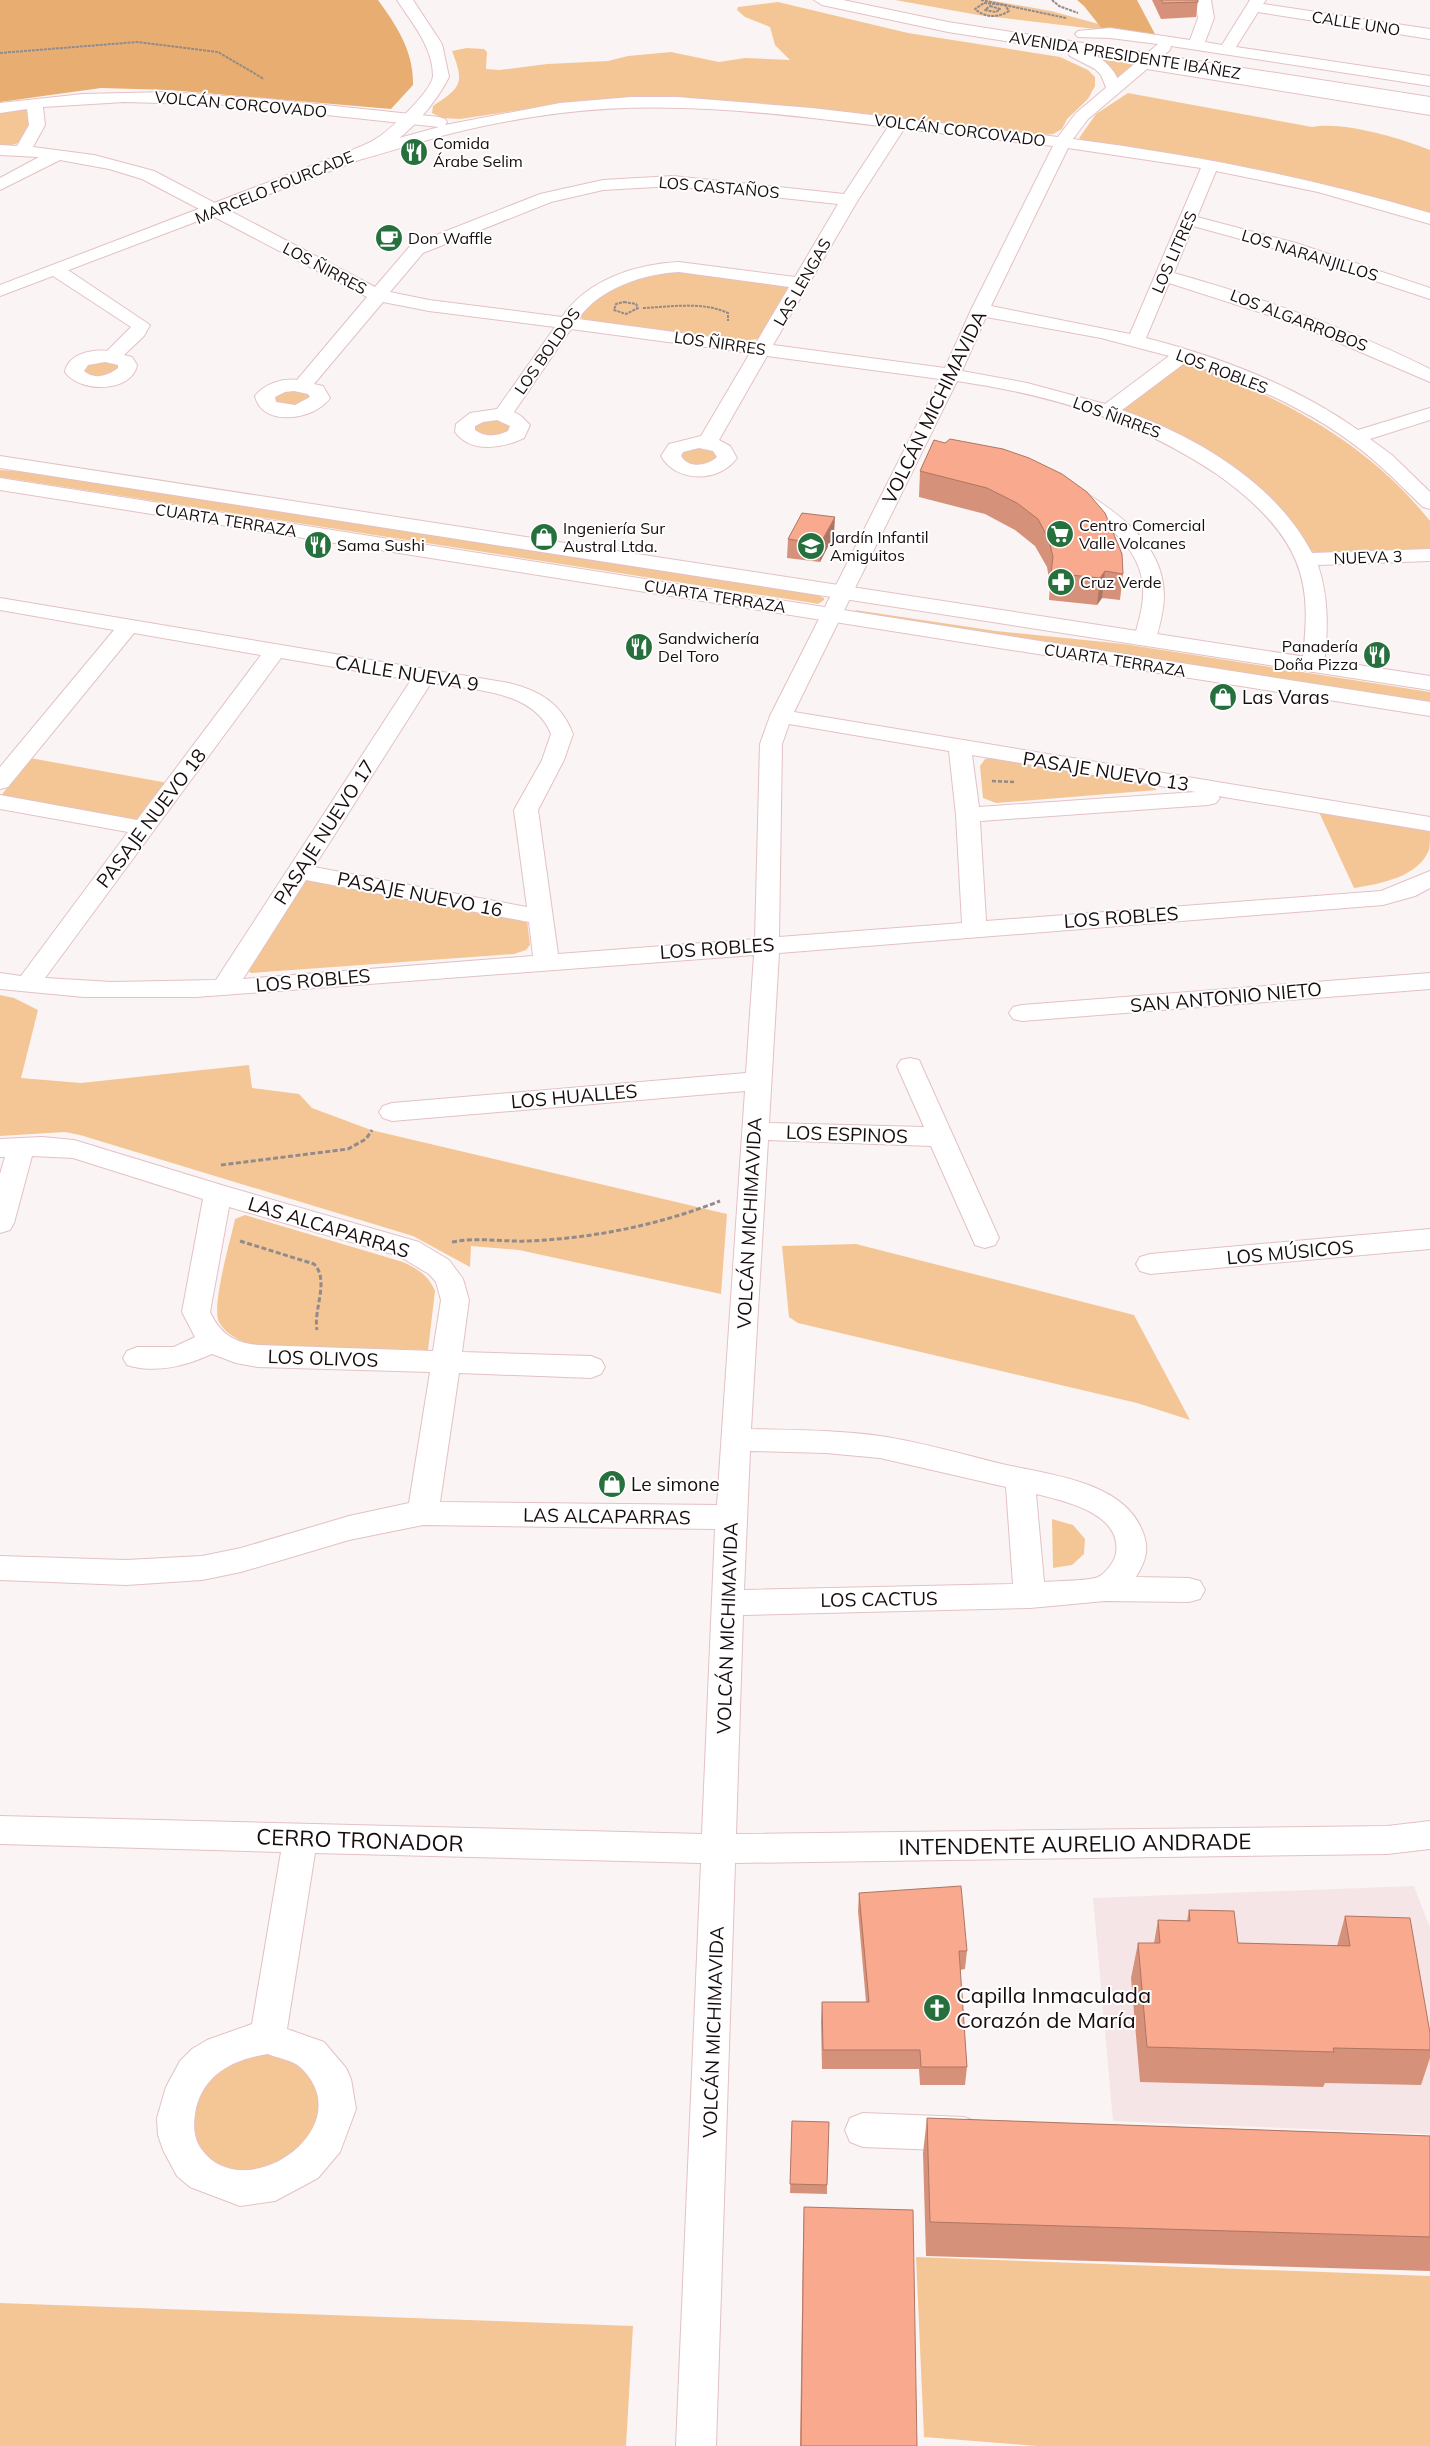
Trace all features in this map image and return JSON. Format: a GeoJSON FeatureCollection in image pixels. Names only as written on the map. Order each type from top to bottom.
{"type":"FeatureCollection","features":[{"type":"Feature","properties":{"kind":"street","name":"MARCELO FOURCADE"},"geometry":{"type":"LineString","coordinates":[[0,291],[215,211],[348,158],[386,140],[437,87],[441,71],[434,44],[405,0]]}},
{"type":"Feature","properties":{"kind":"street","name":"AVENIDA PRESIDENTE IBÁÑEZ"},"geometry":{"type":"LineString","coordinates":[[822,0],[896,17],[1148,61],[1222,76],[1430,110]]}},
{"type":"Feature","properties":{"kind":"street","name":"AVENIDA PRESIDENTE IBÁÑEZ"},"geometry":{"type":"LineString","coordinates":[[868,0],[953,16],[1083,34],[1430,90]]}},
{"type":"Feature","properties":{"kind":"street"},"geometry":{"type":"LineString","coordinates":[[1196,45],[1206,18],[1203,0]]}},
{"type":"Feature","properties":{"kind":"street"},"geometry":{"type":"LineString","coordinates":[[1227,49],[1255,4]]}},
{"type":"Feature","properties":{"kind":"street","name":"CALLE UNO"},"geometry":{"type":"LineString","coordinates":[[1255,4],[1337,13],[1430,34]]}},
{"type":"Feature","properties":{"kind":"street","name":"AVENIDA PRESIDENTE IBÁÑEZ"},"geometry":{"type":"LineString","coordinates":[[1083,34],[1110,33],[1227,49],[1430,81]]}},
{"type":"Feature","properties":{"kind":"street"},"geometry":{"type":"LineString","coordinates":[[1005,36],[1075,53],[1148,61]]}},
{"type":"Feature","properties":{"kind":"street","name":"VOLCÁN MICHIMAVIDA"},"geometry":{"type":"LineString","coordinates":[[696,2446],[720,1849],[731,1517],[750,1188],[767,944],[769,761],[771,744],[781,716],[843,592],[923,453],[951,375],[980,310],[1063,142],[1079,120],[1164,47]]}},
{"type":"Feature","properties":{"kind":"street"},"geometry":{"type":"LineString","coordinates":[[1075,53],[1106,69],[1110,74],[1114,89]]}},
{"type":"Feature","properties":{"kind":"street","name":"AVENIDA PRESIDENTE IBÁÑEZ"},"geometry":{"type":"LineString","coordinates":[[1148,61],[1430,102]]}},
{"type":"Feature","properties":{"kind":"street","name":"AVENIDA PRESIDENTE IBÁÑEZ"},"geometry":{"type":"LineString","coordinates":[[1114,89],[1128,82],[1157,74],[1222,76]]}},
{"type":"Feature","properties":{"kind":"street","name":"VOLCÁN CORCOVADO"},"geometry":{"type":"LineString","coordinates":[[0,108],[102,97],[181,97],[449,123],[483,121],[573,107],[661,102],[750,107],[1063,142],[1211,164],[1332,191],[1430,219]]}},
{"type":"Feature","properties":{"kind":"street"},"geometry":{"type":"LineString","coordinates":[[23,151],[37,125],[35,103]]}},
{"type":"Feature","properties":{"kind":"street","name":"VOLCÁN CORCOVADO"},"geometry":{"type":"LineString","coordinates":[[348,158],[483,121]]}},
{"type":"Feature","properties":{"kind":"street","name":"LAS LENGAS"},"geometry":{"type":"LineString","coordinates":[[707,443],[849,200],[899,123]]}},
{"type":"Feature","properties":{"kind":"street","name":"LOS ÑIRRES"},"geometry":{"type":"LineString","coordinates":[[0,150],[58,154],[114,165],[148,175],[377,295],[409,302],[951,375],[1048,394],[1110,410],[1178,441],[1227,471],[1278,516],[1296,539],[1306,559],[1317,600],[1318,630],[1313,665]]}},
{"type":"Feature","properties":{"kind":"street"},"geometry":{"type":"LineString","coordinates":[[0,184],[58,154]]}},
{"type":"Feature","properties":{"kind":"street","name":"LOS LITRES"},"geometry":{"type":"LineString","coordinates":[[1136,341],[1189,220],[1211,164]]}},
{"type":"Feature","properties":{"kind":"street","name":"LOS CASTAÑOS"},"geometry":{"type":"LineString","coordinates":[[303,385],[412,254],[423,246],[546,198],[585,188],[622,183],[673,181],[849,200]]}},
{"type":"Feature","properties":{"kind":"street","name":"LOS NARANJILLOS"},"geometry":{"type":"LineString","coordinates":[[1189,220],[1290,247],[1430,294]]}},
{"type":"Feature","properties":{"kind":"street","name":"LOS BOLDOS"},"geometry":{"type":"LineString","coordinates":[[502,415],[566,323],[588,296],[656,268],[679,267],[801,283]]}},
{"type":"Feature","properties":{"kind":"street"},"geometry":{"type":"LineString","coordinates":[[56,270],[141,325],[137,332],[113,356]]}},
{"type":"Feature","properties":{"kind":"street","name":"LOS ALGARROBOS"},"geometry":{"type":"LineString","coordinates":[[1164,276],[1276,309],[1389,355],[1430,376]]}},
{"type":"Feature","properties":{"kind":"street","name":"LOS ROBLES"},"geometry":{"type":"LineString","coordinates":[[980,310],[1069,325],[1136,341],[1183,355],[1268,388],[1357,437],[1404,476],[1430,503]]}},
{"type":"Feature","properties":{"kind":"street"},"geometry":{"type":"LineString","coordinates":[[1110,410],[1183,355]]}},
{"type":"Feature","properties":{"kind":"street"},"geometry":{"type":"LineString","coordinates":[[1357,437],[1430,414]]}},
{"type":"Feature","properties":{"kind":"street","name":"CUARTA TERRAZA"},"geometry":{"type":"LineString","coordinates":[[0,462],[1430,683]]}},
{"type":"Feature","properties":{"kind":"street","name":"CUARTA TERRAZA"},"geometry":{"type":"LineString","coordinates":[[0,484],[1430,709]]}},
{"type":"Feature","properties":{"kind":"street"},"geometry":{"type":"LineString","coordinates":[[1058,487],[1102,511],[1128,534],[1144,558],[1153,582],[1153,606],[1145,639]]}},
{"type":"Feature","properties":{"kind":"street","name":"NUEVA 3"},"geometry":{"type":"LineString","coordinates":[[1306,559],[1430,555]]}},
{"type":"Feature","properties":{"kind":"street","name":"CALLE NUEVA 9"},"geometry":{"type":"LineString","coordinates":[[0,604],[509,690],[542,704],[560,728],[560,744],[526,810],[546,961]]}},
{"type":"Feature","properties":{"kind":"street"},"geometry":{"type":"LineString","coordinates":[[0,782],[129,626]]}},
{"type":"Feature","properties":{"kind":"street","name":"PASAJE NUEVO 18"},"geometry":{"type":"LineString","coordinates":[[27,985],[275,651]]}},
{"type":"Feature","properties":{"kind":"street","name":"PASAJE NUEVO 17"},"geometry":{"type":"LineString","coordinates":[[224,988],[425,676]]}},
{"type":"Feature","properties":{"kind":"street","name":"PASAJE NUEVO 13"},"geometry":{"type":"LineString","coordinates":[[781,716],[1430,824]]}},
{"type":"Feature","properties":{"kind":"street"},"geometry":{"type":"LineString","coordinates":[[960,747],[968,815],[974,928]]}},
{"type":"Feature","properties":{"kind":"street"},"geometry":{"type":"LineString","coordinates":[[968,815],[1254,795]]}},
{"type":"Feature","properties":{"kind":"street"},"geometry":{"type":"LineString","coordinates":[[0,802],[143,828]]}},
{"type":"Feature","properties":{"kind":"street","name":"PASAJE NUEVO 16"},"geometry":{"type":"LineString","coordinates":[[299,871],[540,917]]}},
{"type":"Feature","properties":{"kind":"street","name":"LOS ROBLES"},"geometry":{"type":"LineString","coordinates":[[0,980],[27,985],[117,992],[224,988],[546,961],[1383,898],[1406,891],[1430,878]]}},
{"type":"Feature","properties":{"kind":"street"},"geometry":{"type":"LineString","coordinates":[[1383,898],[1430,895]]}},
{"type":"Feature","properties":{"kind":"street","name":"SAN ANTONIO NIETO"},"geometry":{"type":"LineString","coordinates":[[1022,1013],[1430,981]]}},
{"type":"Feature","properties":{"kind":"street","name":"LOS ESPINOS"},"geometry":{"type":"LineString","coordinates":[[910,1066],[985,1238]]}},
{"type":"Feature","properties":{"kind":"street","name":"LOS HUALLES"},"geometry":{"type":"LineString","coordinates":[[392,1112],[757,1081]]}},
{"type":"Feature","properties":{"kind":"street","name":"LOS ESPINOS"},"geometry":{"type":"LineString","coordinates":[[754,1132],[941,1137]]}},
{"type":"Feature","properties":{"kind":"street"},"geometry":{"type":"LineString","coordinates":[[0,1222],[10,1147]]}},
{"type":"Feature","properties":{"kind":"street","name":"LAS ALCAPARRAS"},"geometry":{"type":"LineString","coordinates":[[10,1147],[74,1149],[218,1194],[409,1249],[439,1267],[449,1279],[453,1288],[454,1312],[424,1513]]}},
{"type":"Feature","properties":{"kind":"street","name":"LOS OLIVOS"},"geometry":{"type":"LineString","coordinates":[[218,1194],[196,1312],[202,1329],[213,1341],[231,1351],[245,1354],[591,1367]]}},
{"type":"Feature","properties":{"kind":"street","name":"LOS MÚSICOS"},"geometry":{"type":"LineString","coordinates":[[1150,1264],[1430,1239]]}},
{"type":"Feature","properties":{"kind":"street"},"geometry":{"type":"LineString","coordinates":[[137,1358],[178,1357],[213,1341]]}},
{"type":"Feature","properties":{"kind":"street"},"geometry":{"type":"LineString","coordinates":[[735,1440],[827,1442],[879,1446],[921,1454],[1085,1496],[1116,1513],[1129,1528],[1133,1546],[1130,1562],[1121,1576],[1105,1589]]}},
{"type":"Feature","properties":{"kind":"street"},"geometry":{"type":"LineString","coordinates":[[1020,1480],[1030,1596]]}},
{"type":"Feature","properties":{"kind":"street","name":"LAS ALCAPARRAS"},"geometry":{"type":"LineString","coordinates":[[0,1568],[149,1573],[203,1568],[250,1558],[305,1540],[386,1518],[424,1513],[731,1517]]}},
{"type":"Feature","properties":{"kind":"street","name":"LOS CACTUS"},"geometry":{"type":"LineString","coordinates":[[728,1603],[1030,1596],[1105,1589],[1189,1590]]}},
{"type":"Feature","properties":{"kind":"street","name":"CERRO TRONADOR"},"geometry":{"type":"LineString","coordinates":[[0,1830],[720,1849]]}},
{"type":"Feature","properties":{"kind":"street","name":"INTENDENTE AURELIO ANDRADE"},"geometry":{"type":"LineString","coordinates":[[720,1849],[1387,1840],[1430,1835]]}},
{"type":"Feature","properties":{"kind":"street"},"geometry":{"type":"LineString","coordinates":[[268,2038],[300,1838]]}},
{"type":"Feature","properties":{"kind":"street"},"geometry":{"type":"LineString","coordinates":[[268,2038],[290,2042],[309,2052],[324,2065],[334,2084],[338,2104],[335,2125],[326,2145],[310,2163],[290,2177],[268,2186],[244,2188],[221,2184],[202,2174],[186,2160],[177,2141],[174,2120],[178,2099],[188,2079],[210,2058],[224,2049],[245,2041],[268,2038]]}},
{"type":"Feature","properties":{"kind":"street"},"geometry":{"type":"LineString","coordinates":[[863,2130],[992,2135]]}},
{"type":"Feature","properties":{"kind":"path"},"geometry":{"type":"LineString","coordinates":[[981,0],[1072,19]]}},
{"type":"Feature","properties":{"kind":"path"},"geometry":{"type":"LineString","coordinates":[[994,6],[1000,4]]}},
{"type":"Feature","properties":{"kind":"path"},"geometry":{"type":"LineString","coordinates":[[0,53],[137,42],[218,52],[256,76],[270,82]]}},
{"type":"Feature","properties":{"kind":"path"},"geometry":{"type":"LineString","coordinates":[[638,308],[701,306],[728,313],[729,317],[715,343]]}},
{"type":"Feature","properties":{"kind":"path"},"geometry":{"type":"LineString","coordinates":[[165,1177],[222,1165],[348,1149],[366,1139],[371,1130],[392,1112]]}},
{"type":"Feature","properties":{"kind":"path"},"geometry":{"type":"LineString","coordinates":[[426,1258],[450,1242],[460,1240],[530,1241],[620,1232],[677,1217],[750,1188]]}},
{"type":"Feature","properties":{"kind":"path"},"geometry":{"type":"LineString","coordinates":[[211,1232],[314,1264],[319,1270],[321,1277],[315,1321],[316,1328],[321,1334]]}},
{"type":"Feature","properties":{"kind":"shaded area"},"geometry":{"type":"Polygon","coordinates":[[[0,0],[378,0],[403,40],[411,61],[413,85],[391,109],[169,90],[101,88],[0,102],[0,0]]]}},
{"type":"Feature","properties":{"kind":"shaded area"},"geometry":{"type":"Polygon","coordinates":[[[895,0],[989,0],[1051,11],[1106,26],[1103,30],[978,15],[895,0]]]}},
{"type":"Feature","properties":{"kind":"shaded area"},"geometry":{"type":"Polygon","coordinates":[[[1077,0],[1137,0],[1156,36],[1103,30],[1077,0]]]}},
{"type":"Feature","properties":{"kind":"shaded area"},"geometry":{"type":"Polygon","coordinates":[[[778,2],[908,33],[1060,57],[1088,70],[1095,77],[1095,86],[1088,99],[1067,119],[1062,129],[1053,134],[1043,135],[759,103],[665,96],[580,101],[460,119],[442,118],[432,113],[433,106],[450,94],[458,84],[458,71],[452,51],[467,48],[484,49],[487,52],[486,69],[499,70],[547,64],[608,61],[628,56],[671,52],[719,62],[745,58],[790,60],[775,45],[770,27],[745,17],[737,10],[738,7],[778,2]]]}},
{"type":"Feature","properties":{"kind":"shaded area"},"geometry":{"type":"Polygon","coordinates":[[[1096,58],[1139,65],[1118,80],[1114,72],[1096,58]]]}},
{"type":"Feature","properties":{"kind":"shaded area"},"geometry":{"type":"Polygon","coordinates":[[[1128,93],[1312,127],[1339,126],[1355,128],[1403,140],[1430,150],[1430,214],[1302,179],[1216,161],[1086,142],[1079,138],[1096,114],[1128,93]]]}},
{"type":"Feature","properties":{"kind":"shaded area"},"geometry":{"type":"Polygon","coordinates":[[[25,109],[29,113],[29,128],[24,138],[15,144],[0,146],[0,113],[25,109]]]}},
{"type":"Feature","properties":{"kind":"shaded area"},"geometry":{"type":"Polygon","coordinates":[[[678,270],[790,286],[759,339],[738,341],[585,320],[580,317],[598,298],[623,284],[651,275],[678,270]]]}},
{"type":"Feature","properties":{"kind":"shaded area"},"geometry":{"type":"Polygon","coordinates":[[[102,360],[118,364],[117,371],[100,376],[83,372],[84,366],[102,360]]]}},
{"type":"Feature","properties":{"kind":"shaded area"},"geometry":{"type":"Polygon","coordinates":[[[1183,364],[1198,367],[1219,375],[1267,396],[1344,440],[1389,477],[1430,521],[1430,552],[1319,554],[1311,551],[1286,515],[1265,494],[1123,411],[1122,408],[1183,364]]]}},
{"type":"Feature","properties":{"kind":"shaded area"},"geometry":{"type":"Polygon","coordinates":[[[292,389],[309,394],[309,400],[292,407],[275,402],[275,395],[292,389]]]}},
{"type":"Feature","properties":{"kind":"shaded area"},"geometry":{"type":"Polygon","coordinates":[[[499,419],[511,427],[510,430],[500,436],[479,435],[473,429],[479,422],[499,419]]]}},
{"type":"Feature","properties":{"kind":"shaded area"},"geometry":{"type":"Polygon","coordinates":[[[689,447],[712,449],[719,455],[708,465],[685,464],[679,453],[689,447]]]}},
{"type":"Feature","properties":{"kind":"shaded area"},"geometry":{"type":"Polygon","coordinates":[[[0,470],[29,472],[817,595],[824,598],[824,600],[818,604],[0,477],[0,470]]]}},
{"type":"Feature","properties":{"kind":"shaded area"},"geometry":{"type":"Polygon","coordinates":[[[855,610],[996,631],[1124,644],[1430,692],[1430,703],[857,612],[855,610]]]}},
{"type":"Feature","properties":{"kind":"shaded area"},"geometry":{"type":"Polygon","coordinates":[[[30,758],[168,783],[137,824],[0,797],[30,758]]]}},
{"type":"Feature","properties":{"kind":"shaded area"},"geometry":{"type":"Polygon","coordinates":[[[991,758],[1152,786],[1157,790],[996,803],[983,798],[980,766],[985,759],[991,758]]]}},
{"type":"Feature","properties":{"kind":"shaded area"},"geometry":{"type":"Polygon","coordinates":[[[1318,810],[1430,830],[1429,850],[1424,859],[1407,873],[1397,878],[1354,888],[1318,810]]]}},
{"type":"Feature","properties":{"kind":"shaded area"},"geometry":{"type":"Polygon","coordinates":[[[305,878],[527,920],[530,945],[526,950],[514,954],[251,973],[247,969],[305,878]]]}},
{"type":"Feature","properties":{"kind":"shaded area"},"geometry":{"type":"Polygon","coordinates":[[[0,995],[14,998],[38,1010],[21,1078],[81,1083],[249,1065],[252,1088],[299,1094],[312,1108],[371,1130],[727,1214],[721,1294],[519,1250],[471,1246],[470,1267],[413,1236],[80,1135],[65,1132],[0,1136],[0,995]]]}},
{"type":"Feature","properties":{"kind":"shaded area"},"geometry":{"type":"Polygon","coordinates":[[[245,1215],[403,1262],[418,1270],[430,1281],[435,1291],[428,1350],[258,1346],[241,1341],[231,1335],[219,1322],[217,1314],[219,1288],[235,1219],[245,1215]]]}},
{"type":"Feature","properties":{"kind":"shaded area"},"geometry":{"type":"Polygon","coordinates":[[[856,1244],[1134,1315],[1190,1420],[1137,1403],[798,1323],[789,1317],[782,1246],[856,1244]]]}},
{"type":"Feature","properties":{"kind":"shaded area"},"geometry":{"type":"Polygon","coordinates":[[[1052,1519],[1073,1525],[1085,1539],[1084,1554],[1072,1565],[1053,1568],[1052,1519]]]}},
{"type":"Feature","properties":{"kind":"shaded area"},"geometry":{"type":"Polygon","coordinates":[[[1414,1886],[1430,1928],[1430,2134],[1113,2121],[1093,1898],[1414,1886]]]}},
{"type":"Feature","properties":{"kind":"shaded area"},"geometry":{"type":"Polygon","coordinates":[[[266,2054],[279,2057],[301,2068],[315,2084],[318,2095],[318,2107],[315,2128],[302,2149],[292,2157],[269,2168],[243,2170],[219,2164],[202,2150],[197,2140],[193,2117],[197,2095],[208,2079],[229,2063],[242,2058],[266,2054]]]}},
{"type":"Feature","properties":{"kind":"shaded area"},"geometry":{"type":"Polygon","coordinates":[[[916,2257],[1430,2276],[1430,2446],[1037,2446],[924,2437],[916,2257]]]}},
{"type":"Feature","properties":{"kind":"shaded area"},"geometry":{"type":"Polygon","coordinates":[[[0,2303],[633,2326],[626,2446],[0,2446],[0,2303]]]}},
{"type":"Feature","properties":{"kind":"building"},"geometry":{"type":"Polygon","coordinates":[[[1161,0],[1198,0],[1198,2],[1163,3],[1161,0]]]}},
{"type":"Feature","properties":{"kind":"building"},"geometry":{"type":"Polygon","coordinates":[[[950,439],[1003,449],[1029,458],[1062,474],[1087,492],[1105,513],[1122,554],[1123,574],[1105,571],[1100,578],[1051,573],[1053,557],[1049,540],[1038,519],[1017,503],[987,488],[920,471],[934,440],[945,443],[950,439]]]}},
{"type":"Feature","properties":{"kind":"building"},"geometry":{"type":"Polygon","coordinates":[[[802,513],[835,517],[820,544],[788,539],[802,513]]]}},
{"type":"Feature","properties":{"kind":"building"},"geometry":{"type":"Polygon","coordinates":[[[961,1886],[967,1951],[959,1951],[967,2067],[921,2067],[920,2050],[823,2050],[822,2002],[869,2002],[859,1893],[961,1886]]]}},
{"type":"Feature","properties":{"kind":"building"},"geometry":{"type":"Polygon","coordinates":[[[1189,1910],[1234,1911],[1238,1943],[1350,1946],[1345,1916],[1410,1918],[1430,2033],[1430,2050],[1333,2048],[1334,2052],[1147,2047],[1138,1943],[1160,1943],[1158,1920],[1190,1921],[1189,1910]]]}},
{"type":"Feature","properties":{"kind":"building"},"geometry":{"type":"Polygon","coordinates":[[[927,2118],[1430,2136],[1430,2237],[930,2222],[927,2118]]]}},
{"type":"Feature","properties":{"kind":"building"},"geometry":{"type":"Polygon","coordinates":[[[792,2121],[829,2122],[827,2185],[790,2184],[792,2121]]]}},
{"type":"Feature","properties":{"kind":"building"},"geometry":{"type":"Polygon","coordinates":[[[804,2207],[913,2210],[917,2446],[801,2446],[804,2207]]]}},
{"type":"Feature","properties":{"kind":"place","name":"Comida Árabe Selim"},"geometry":{"type":"Point","coordinates":[414,152]}},
{"type":"Feature","properties":{"kind":"place","name":"Don Waffle"},"geometry":{"type":"Point","coordinates":[389,238]}},
{"type":"Feature","properties":{"kind":"place","name":"Centro Comercial Valle Volcanes"},"geometry":{"type":"Point","coordinates":[1060,534]}},
{"type":"Feature","properties":{"kind":"place","name":"Ingeniería Sur Austral Ltda."},"geometry":{"type":"Point","coordinates":[544,537]}},
{"type":"Feature","properties":{"kind":"place","name":"Sama Sushi"},"geometry":{"type":"Point","coordinates":[318,545]}},
{"type":"Feature","properties":{"kind":"place","name":"Jardín Infantil Amiguitos"},"geometry":{"type":"Point","coordinates":[811,546]}},
{"type":"Feature","properties":{"kind":"place","name":"Cruz Verde"},"geometry":{"type":"Point","coordinates":[1061,582]}},
{"type":"Feature","properties":{"kind":"place","name":"Sandwichería Del Toro"},"geometry":{"type":"Point","coordinates":[639,647]}},
{"type":"Feature","properties":{"kind":"place","name":"Panadería Doña Pizza"},"geometry":{"type":"Point","coordinates":[1377,655]}},
{"type":"Feature","properties":{"kind":"place","name":"Las Varas"},"geometry":{"type":"Point","coordinates":[1223,697]}},
{"type":"Feature","properties":{"kind":"place","name":"Le simone"},"geometry":{"type":"Point","coordinates":[612,1484]}},
{"type":"Feature","properties":{"kind":"place","name":"Capilla Inmaculada Corazón de María"},"geometry":{"type":"Point","coordinates":[937,2008]}}]}
